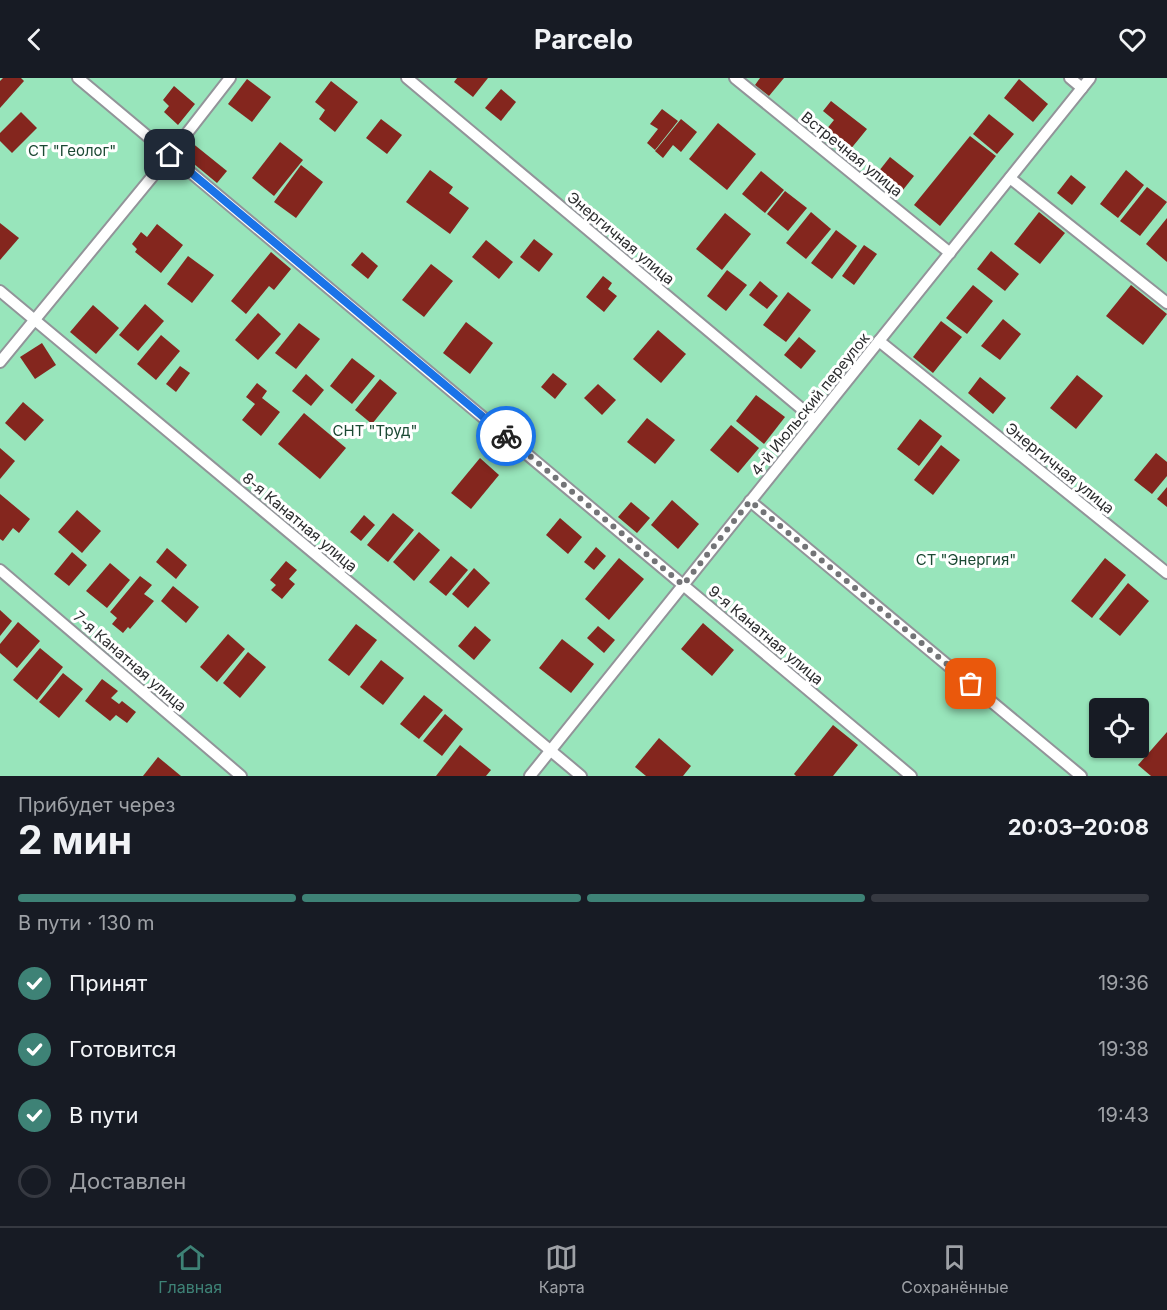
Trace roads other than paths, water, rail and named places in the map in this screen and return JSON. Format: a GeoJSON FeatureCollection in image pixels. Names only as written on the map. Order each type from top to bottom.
{"type":"FeatureCollection","features":[{"type":"Feature","properties":{"kind":"lane","name":"9-я Канатная улица"},"geometry":{"type":"LineString","coordinates":[[78,78],[911,776]]}},
{"type":"Feature","properties":{"kind":"lane"},"geometry":{"type":"LineString","coordinates":[[0,362],[170,155],[230,78]]}},
{"type":"Feature","properties":{"kind":"lane","name":"Энергичная улица"},"geometry":{"type":"LineString","coordinates":[[407,78],[815,420]]}},
{"type":"Feature","properties":{"kind":"lane","name":"Встречная улица"},"geometry":{"type":"LineString","coordinates":[[735,78],[950,253]]}},
{"type":"Feature","properties":{"kind":"lane"},"geometry":{"type":"LineString","coordinates":[[1070,78],[1082,88]]}},
{"type":"Feature","properties":{"kind":"lane","name":"4-й Июльский переулок"},"geometry":{"type":"LineString","coordinates":[[530,776],[1090,78]]}},
{"type":"Feature","properties":{"kind":"lane"},"geometry":{"type":"LineString","coordinates":[[1010,178],[1167,303]]}},
{"type":"Feature","properties":{"kind":"lane","name":"8-я Канатная улица"},"geometry":{"type":"LineString","coordinates":[[0,291],[581,776]]}},
{"type":"Feature","properties":{"kind":"lane","name":"Энергичная улица"},"geometry":{"type":"LineString","coordinates":[[879,341],[1167,573]]}},
{"type":"Feature","properties":{"kind":"lane"},"geometry":{"type":"LineString","coordinates":[[750,501],[1081,776]]}},
{"type":"Feature","properties":{"kind":"lane","name":"7-я Канатная улица"},"geometry":{"type":"LineString","coordinates":[[0,570],[241,776]]}},
{"type":"Feature","properties":{"kind":"park label","name":"СТ \"Геолог\""},"geometry":{"type":"Point","coordinates":[72,150]}},
{"type":"Feature","properties":{"kind":"park label","name":"СНТ \"Труд\""},"geometry":{"type":"Point","coordinates":[375,430]}},
{"type":"Feature","properties":{"kind":"park label","name":"СТ \"Энергия\""},"geometry":{"type":"Point","coordinates":[966,559]}}]}
